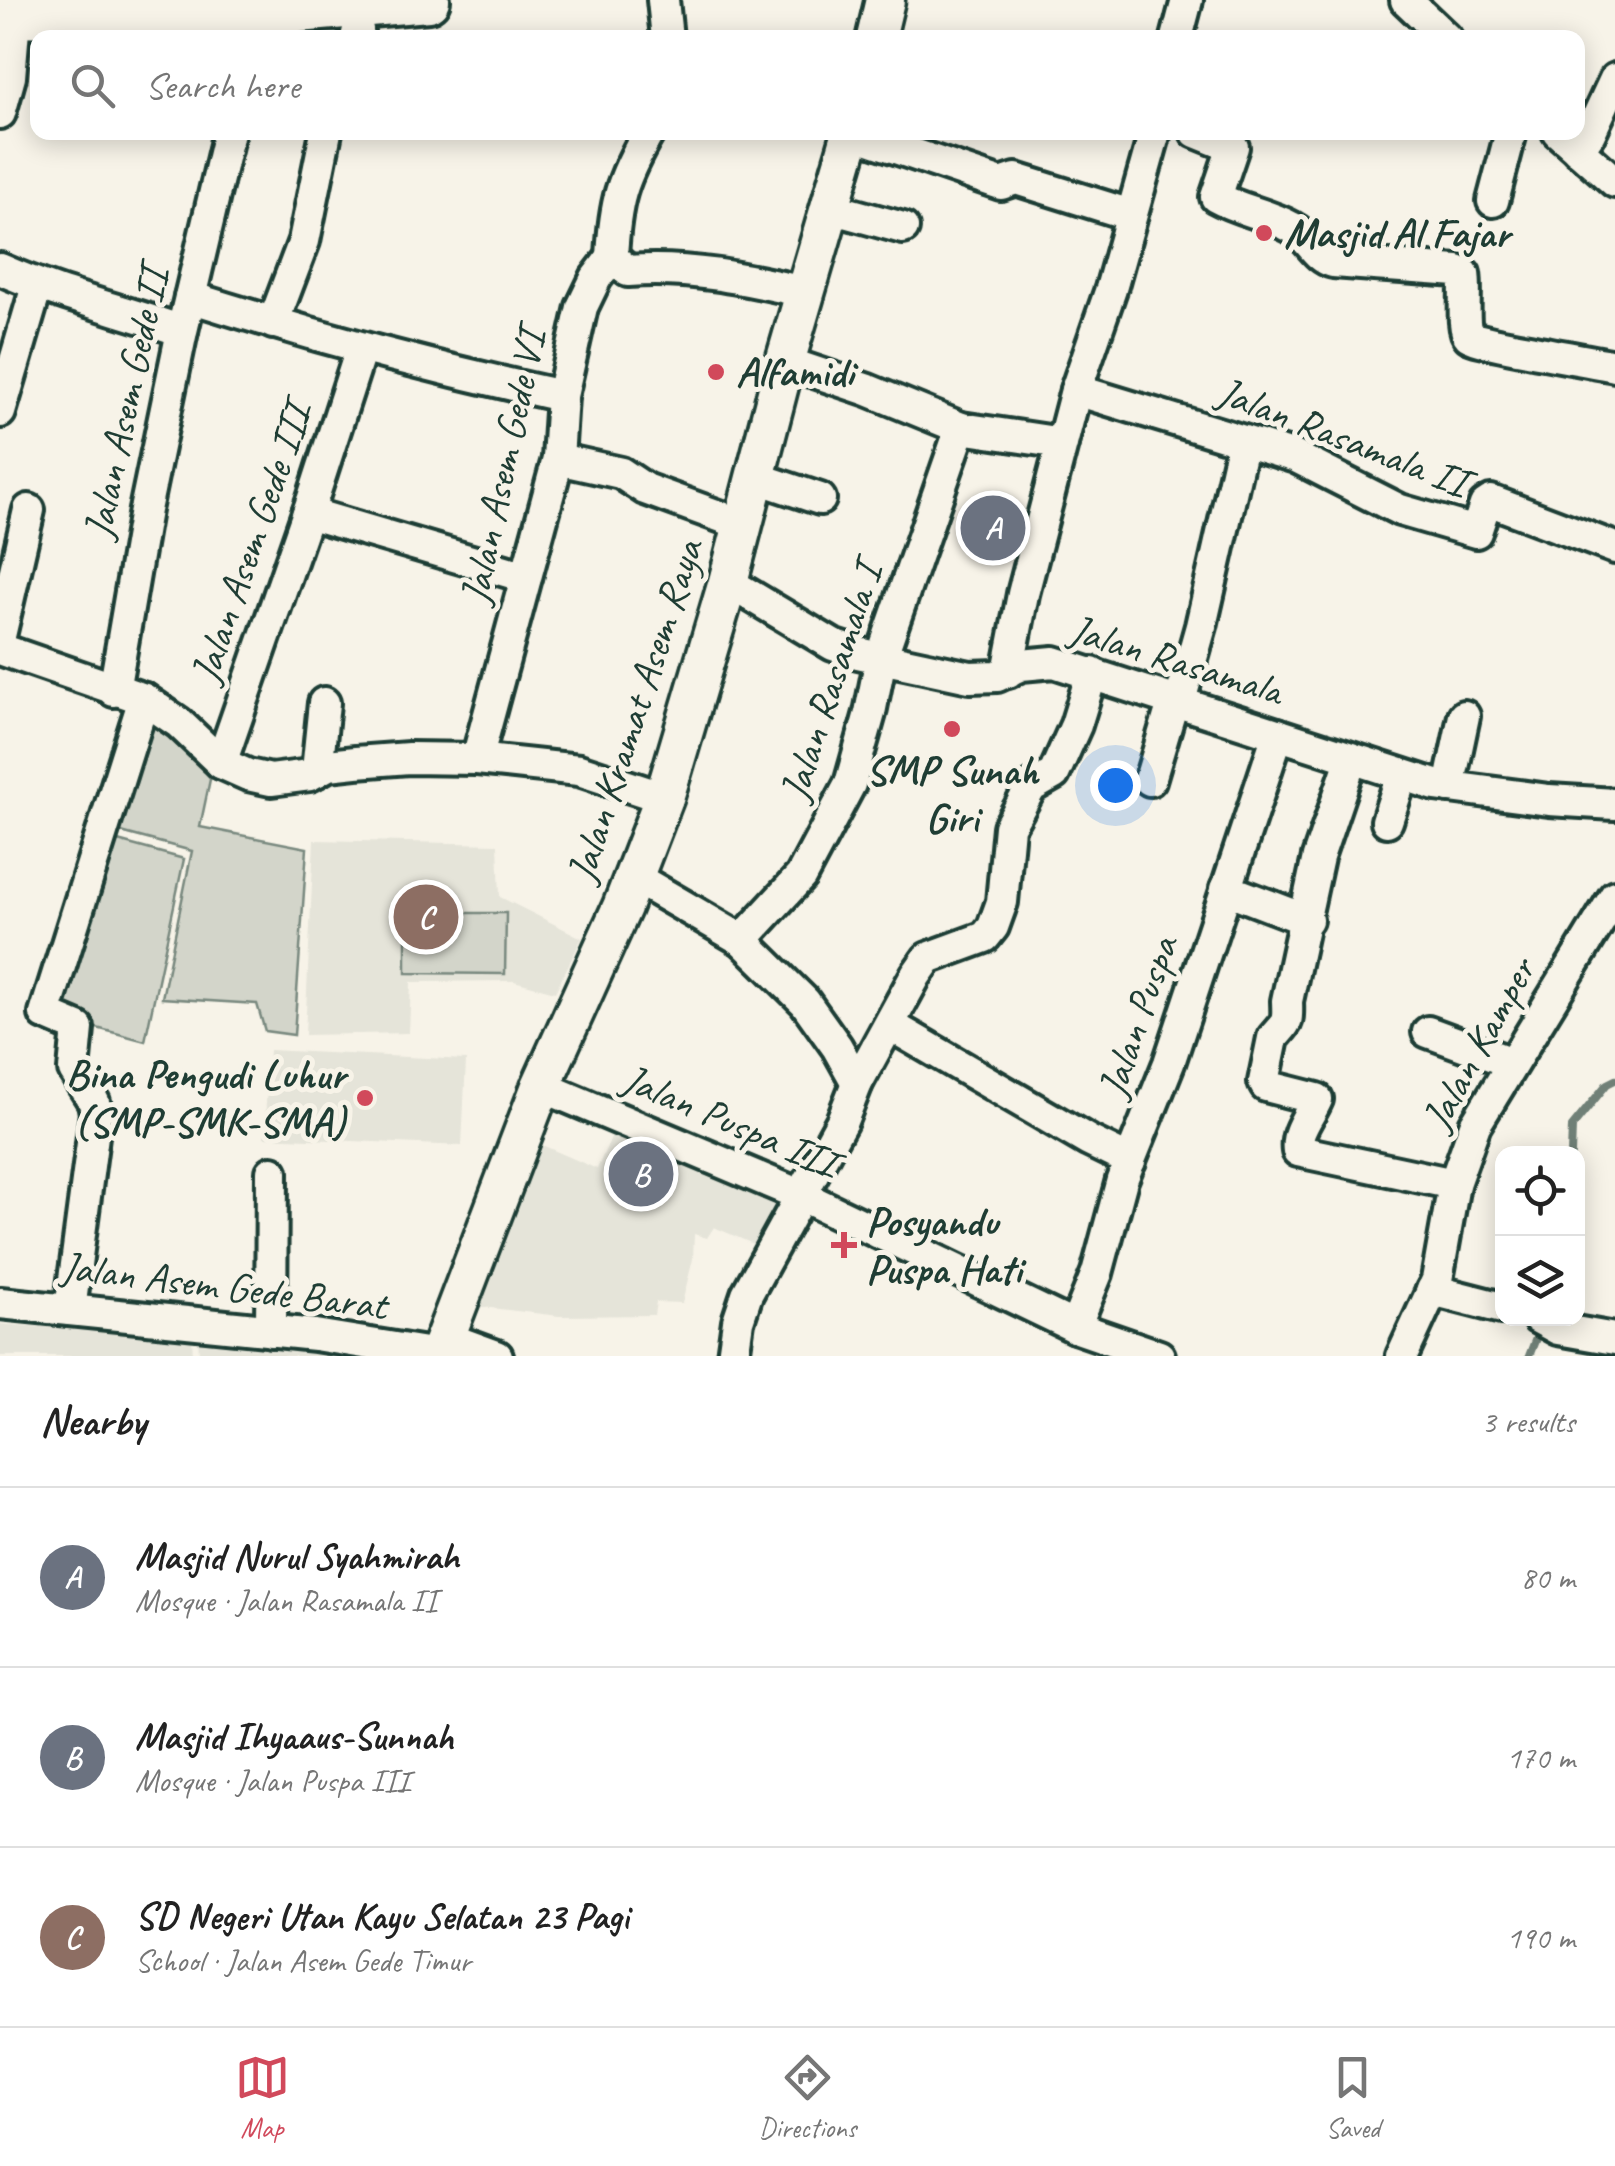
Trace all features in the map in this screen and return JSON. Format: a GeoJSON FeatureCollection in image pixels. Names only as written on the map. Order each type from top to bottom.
{"type":"FeatureCollection","features":[{"type":"Feature","properties":{"kind":"main road"},"geometry":{"type":"LineString","coordinates":[[8,16],[218,18],[263,26],[428,0]]}},
{"type":"Feature","properties":{"kind":"street"},"geometry":{"type":"LineString","coordinates":[[664,0],[666,30]]}},
{"type":"Feature","properties":{"kind":"street"},"geometry":{"type":"LineString","coordinates":[[878,30],[885,0]]}},
{"type":"Feature","properties":{"kind":"street"},"geometry":{"type":"LineString","coordinates":[[1179,30],[1186,0]]}},
{"type":"Feature","properties":{"kind":"street"},"geometry":{"type":"LineString","coordinates":[[1406,0],[1438,30]]}},
{"type":"Feature","properties":{"kind":"street"},"geometry":{"type":"LineString","coordinates":[[0,113],[24,82],[8,16]]}},
{"type":"Feature","properties":{"kind":"street"},"geometry":{"type":"LineString","coordinates":[[1585,135],[1590,133],[1615,79]]}},
{"type":"Feature","properties":{"kind":"street","name":"Jalan Asem Gede II"},"geometry":{"type":"LineString","coordinates":[[114,691],[145,510],[223,140]]}},
{"type":"Feature","properties":{"kind":"street"},"geometry":{"type":"LineString","coordinates":[[273,323],[304,241],[324,140]]}},
{"type":"Feature","properties":{"kind":"street"},"geometry":{"type":"LineString","coordinates":[[644,140],[625,173],[614,210],[612,257],[628,271],[665,268],[708,272],[805,292]]}},
{"type":"Feature","properties":{"kind":"street","name":"Jalan Kramat Asem Raya"},"geometry":{"type":"LineString","coordinates":[[440,1349],[541,1086],[634,877],[664,798],[850,140]]}},
{"type":"Feature","properties":{"kind":"street"},"geometry":{"type":"LineString","coordinates":[[872,140],[1001,184],[1016,178],[1131,216]]}},
{"type":"Feature","properties":{"kind":"street"},"geometry":{"type":"LineString","coordinates":[[1008,672],[1023,594],[1038,549],[1076,390],[1111,290],[1152,140]]}},
{"type":"Feature","properties":{"kind":"street"},"geometry":{"type":"LineString","coordinates":[[1215,140],[1232,147],[1216,197],[1290,226],[1303,234],[1322,258],[1457,271],[1464,274],[1466,284],[1466,331],[1470,338],[1615,366]]}},
{"type":"Feature","properties":{"kind":"street"},"geometry":{"type":"LineString","coordinates":[[1493,200],[1509,140]]}},
{"type":"Feature","properties":{"kind":"street"},"geometry":{"type":"LineString","coordinates":[[1568,141],[1615,182]]}},
{"type":"Feature","properties":{"kind":"street"},"geometry":{"type":"LineString","coordinates":[[830,208],[903,228]]}},
{"type":"Feature","properties":{"kind":"street","name":"Jalan Asem Gede VI"},"geometry":{"type":"LineString","coordinates":[[478,760],[558,459],[562,396],[582,306],[612,257]]}},
{"type":"Feature","properties":{"kind":"street"},"geometry":{"type":"LineString","coordinates":[[0,269],[37,286],[82,296],[182,331]]}},
{"type":"Feature","properties":{"kind":"street"},"geometry":{"type":"LineString","coordinates":[[0,412],[5,376],[37,286]]}},
{"type":"Feature","properties":{"kind":"street"},"geometry":{"type":"LineString","coordinates":[[190,297],[446,372],[562,396]]}},
{"type":"Feature","properties":{"kind":"street","name":"Jalan Asem Gede III"},"geometry":{"type":"LineString","coordinates":[[221,762],[361,349]]}},
{"type":"Feature","properties":{"kind":"street"},"geometry":{"type":"LineString","coordinates":[[785,362],[961,428],[1062,443]]}},
{"type":"Feature","properties":{"kind":"street","name":"Jalan Rasamala II"},"geometry":{"type":"LineString","coordinates":[[1076,390],[1296,457],[1400,510],[1447,525],[1476,532],[1485,505],[1491,501],[1615,548]]}},
{"type":"Feature","properties":{"kind":"street","name":"Jalan Rasamala I"},"geometry":{"type":"LineString","coordinates":[[742,940],[801,876],[832,823],[859,757],[881,658],[961,428]]}},
{"type":"Feature","properties":{"kind":"street"},"geometry":{"type":"LineString","coordinates":[[1150,780],[1201,626],[1243,441]]}},
{"type":"Feature","properties":{"kind":"street"},"geometry":{"type":"LineString","coordinates":[[558,459],[621,473],[645,489],[740,524]]}},
{"type":"Feature","properties":{"kind":"street"},"geometry":{"type":"LineString","coordinates":[[754,477],[820,499]]}},
{"type":"Feature","properties":{"kind":"street"},"geometry":{"type":"LineString","coordinates":[[29,510],[2,654],[144,700],[240,773],[271,780],[317,772],[328,766],[374,761],[478,760],[579,770],[664,798]]}},
{"type":"Feature","properties":{"kind":"street"},"geometry":{"type":"LineString","coordinates":[[308,514],[526,577]]}},
{"type":"Feature","properties":{"kind":"street","name":"Jalan Rasamala"},"geometry":{"type":"LineString","coordinates":[[728,582],[833,645],[881,658],[970,677],[1054,662],[1351,760],[1449,787],[1615,804]]}},
{"type":"Feature","properties":{"kind":"street"},"geometry":{"type":"LineString","coordinates":[[733,1356],[747,1294],[842,1122],[856,1083],[928,958],[985,937],[993,927],[1002,902],[1009,826],[1030,787],[1054,774],[1076,725],[1092,673]]}},
{"type":"Feature","properties":{"kind":"street"},"geometry":{"type":"LineString","coordinates":[[70,1310],[96,1107],[75,1073],[78,1028],[45,1014],[144,700]]}},
{"type":"Feature","properties":{"kind":"street"},"geometry":{"type":"LineString","coordinates":[[317,772],[324,703]]}},
{"type":"Feature","properties":{"kind":"street"},"geometry":{"type":"LineString","coordinates":[[1449,787],[1464,716]]}},
{"type":"Feature","properties":{"kind":"street","name":"Jalan Puspa"},"geometry":{"type":"LineString","coordinates":[[1075,1327],[1097,1274],[1122,1180],[1169,1063],[1278,734]]}},
{"type":"Feature","properties":{"kind":"street"},"geometry":{"type":"LineString","coordinates":[[1351,760],[1318,857],[1287,1001],[1290,1012],[1284,1030],[1273,1038],[1264,1082],[1266,1086],[1317,1099],[1296,1145],[1298,1151],[1454,1184]]}},
{"type":"Feature","properties":{"kind":"street"},"geometry":{"type":"LineString","coordinates":[[1388,820],[1402,775]]}},
{"type":"Feature","properties":{"kind":"street"},"geometry":{"type":"LineString","coordinates":[[634,877],[742,940],[805,1002],[837,1047],[856,1083]]}},
{"type":"Feature","properties":{"kind":"street"},"geometry":{"type":"LineString","coordinates":[[1226,889],[1307,920]]}},
{"type":"Feature","properties":{"kind":"street","name":"Jalan Kamper"},"geometry":{"type":"LineString","coordinates":[[1402,1356],[1437,1280],[1454,1184],[1475,1124],[1615,896]]}},
{"type":"Feature","properties":{"kind":"street"},"geometry":{"type":"LineString","coordinates":[[890,1025],[1089,1142],[1130,1161]]}},
{"type":"Feature","properties":{"kind":"street"},"geometry":{"type":"LineString","coordinates":[[1428,1032],[1512,1063]]}},
{"type":"Feature","properties":{"kind":"street","name":"Jalan Puspa III"},"geometry":{"type":"LineString","coordinates":[[541,1086],[800,1195],[1075,1327],[1159,1356]]}},
{"type":"Feature","properties":{"kind":"street"},"geometry":{"type":"LineString","coordinates":[[271,1331],[272,1172]]}},
{"type":"Feature","properties":{"kind":"street"},"geometry":{"type":"LineString","coordinates":[[1432,1290],[1495,1306]]}},
{"type":"Feature","properties":{"kind":"street","name":"Jalan Asem Gede Barat"},"geometry":{"type":"LineString","coordinates":[[0,1302],[497,1356]]}},
{"type":"Feature","properties":{"kind":"street"},"geometry":{"type":"LineString","coordinates":[[1554,1326],[1615,1338]]}},
{"type":"Feature","properties":{"kind":"shaded area"},"geometry":{"type":"Polygon","coordinates":[[[144,714],[213,765],[200,827],[307,848],[294,1035],[265,1031],[257,1004],[162,998],[192,851],[110,829],[144,714]]]}},
{"type":"Feature","properties":{"kind":"shaded area"},"geometry":{"type":"Polygon","coordinates":[[[103,837],[184,859],[145,1041],[56,1017],[103,837]]]}},
{"type":"Feature","properties":{"kind":"shaded area"},"geometry":{"type":"Polygon","coordinates":[[[314,840],[498,844],[500,897],[582,938],[555,992],[514,981],[411,982],[409,1033],[305,1035],[314,840]]]}},
{"type":"Feature","properties":{"kind":"shaded area"},"geometry":{"type":"Polygon","coordinates":[[[406,913],[506,913],[505,974],[406,973],[406,913]]]}},
{"type":"Feature","properties":{"kind":"shaded area","name":"Bina Pengudi Luhur (SMP-SMK-SMA)"},"geometry":{"type":"Polygon","coordinates":[[[269,1050],[466,1060],[462,1146],[264,1137],[269,1050]]]}},
{"type":"Feature","properties":{"kind":"shaded area"},"geometry":{"type":"Polygon","coordinates":[[[616,1126],[785,1197],[760,1247],[714,1227],[707,1238],[694,1234],[693,1259],[682,1303],[656,1302],[654,1315],[559,1316],[473,1306],[535,1142],[597,1169],[616,1126]]]}},
{"type":"Feature","properties":{"kind":"shaded area"},"geometry":{"type":"Polygon","coordinates":[[[0,1324],[192,1337],[193,1356],[0,1356],[0,1324]]]}},
{"type":"Feature","properties":{"kind":"shaded area"},"geometry":{"type":"Polygon","coordinates":[[[198,1335],[309,1345],[357,1356],[199,1356],[198,1335]]]}},
{"type":"Feature","properties":{"kind":"waterway"},"geometry":{"type":"LineString","coordinates":[[1571,1146],[1572,1127],[1607,1084],[1615,1080]]}},
{"type":"Feature","properties":{"kind":"waterway"},"geometry":{"type":"LineString","coordinates":[[1529,1356],[1538,1333]]}},
{"type":"Feature","properties":{"kind":"place","name":"Masjid Al Fajar"},"geometry":{"type":"Point","coordinates":[1264,233]}},
{"type":"Feature","properties":{"kind":"place","name":"Alfamidi"},"geometry":{"type":"Point","coordinates":[716,372]}},
{"type":"Feature","properties":{"kind":"place","name":"Masjid Nurul Syahmirah"},"geometry":{"type":"Point","coordinates":[993,528]}},
{"type":"Feature","properties":{"kind":"place","name":"SMP Sunah Giri"},"geometry":{"type":"Point","coordinates":[952,729]}},
{"type":"Feature","properties":{"kind":"place","name":"SD Negeri Utan Kayu Selatan 23 Pagi"},"geometry":{"type":"Point","coordinates":[426,917]}},
{"type":"Feature","properties":{"kind":"place","name":"Bina Pengudi Luhur (SMP-SMK-SMA)"},"geometry":{"type":"Point","coordinates":[365,1098]}},
{"type":"Feature","properties":{"kind":"place","name":"Masjid Ihyaaus-Sunnah"},"geometry":{"type":"Point","coordinates":[641,1174]}},
{"type":"Feature","properties":{"kind":"place","name":"Posyandu Puspa Hati"},"geometry":{"type":"Point","coordinates":[844,1245]}}]}
